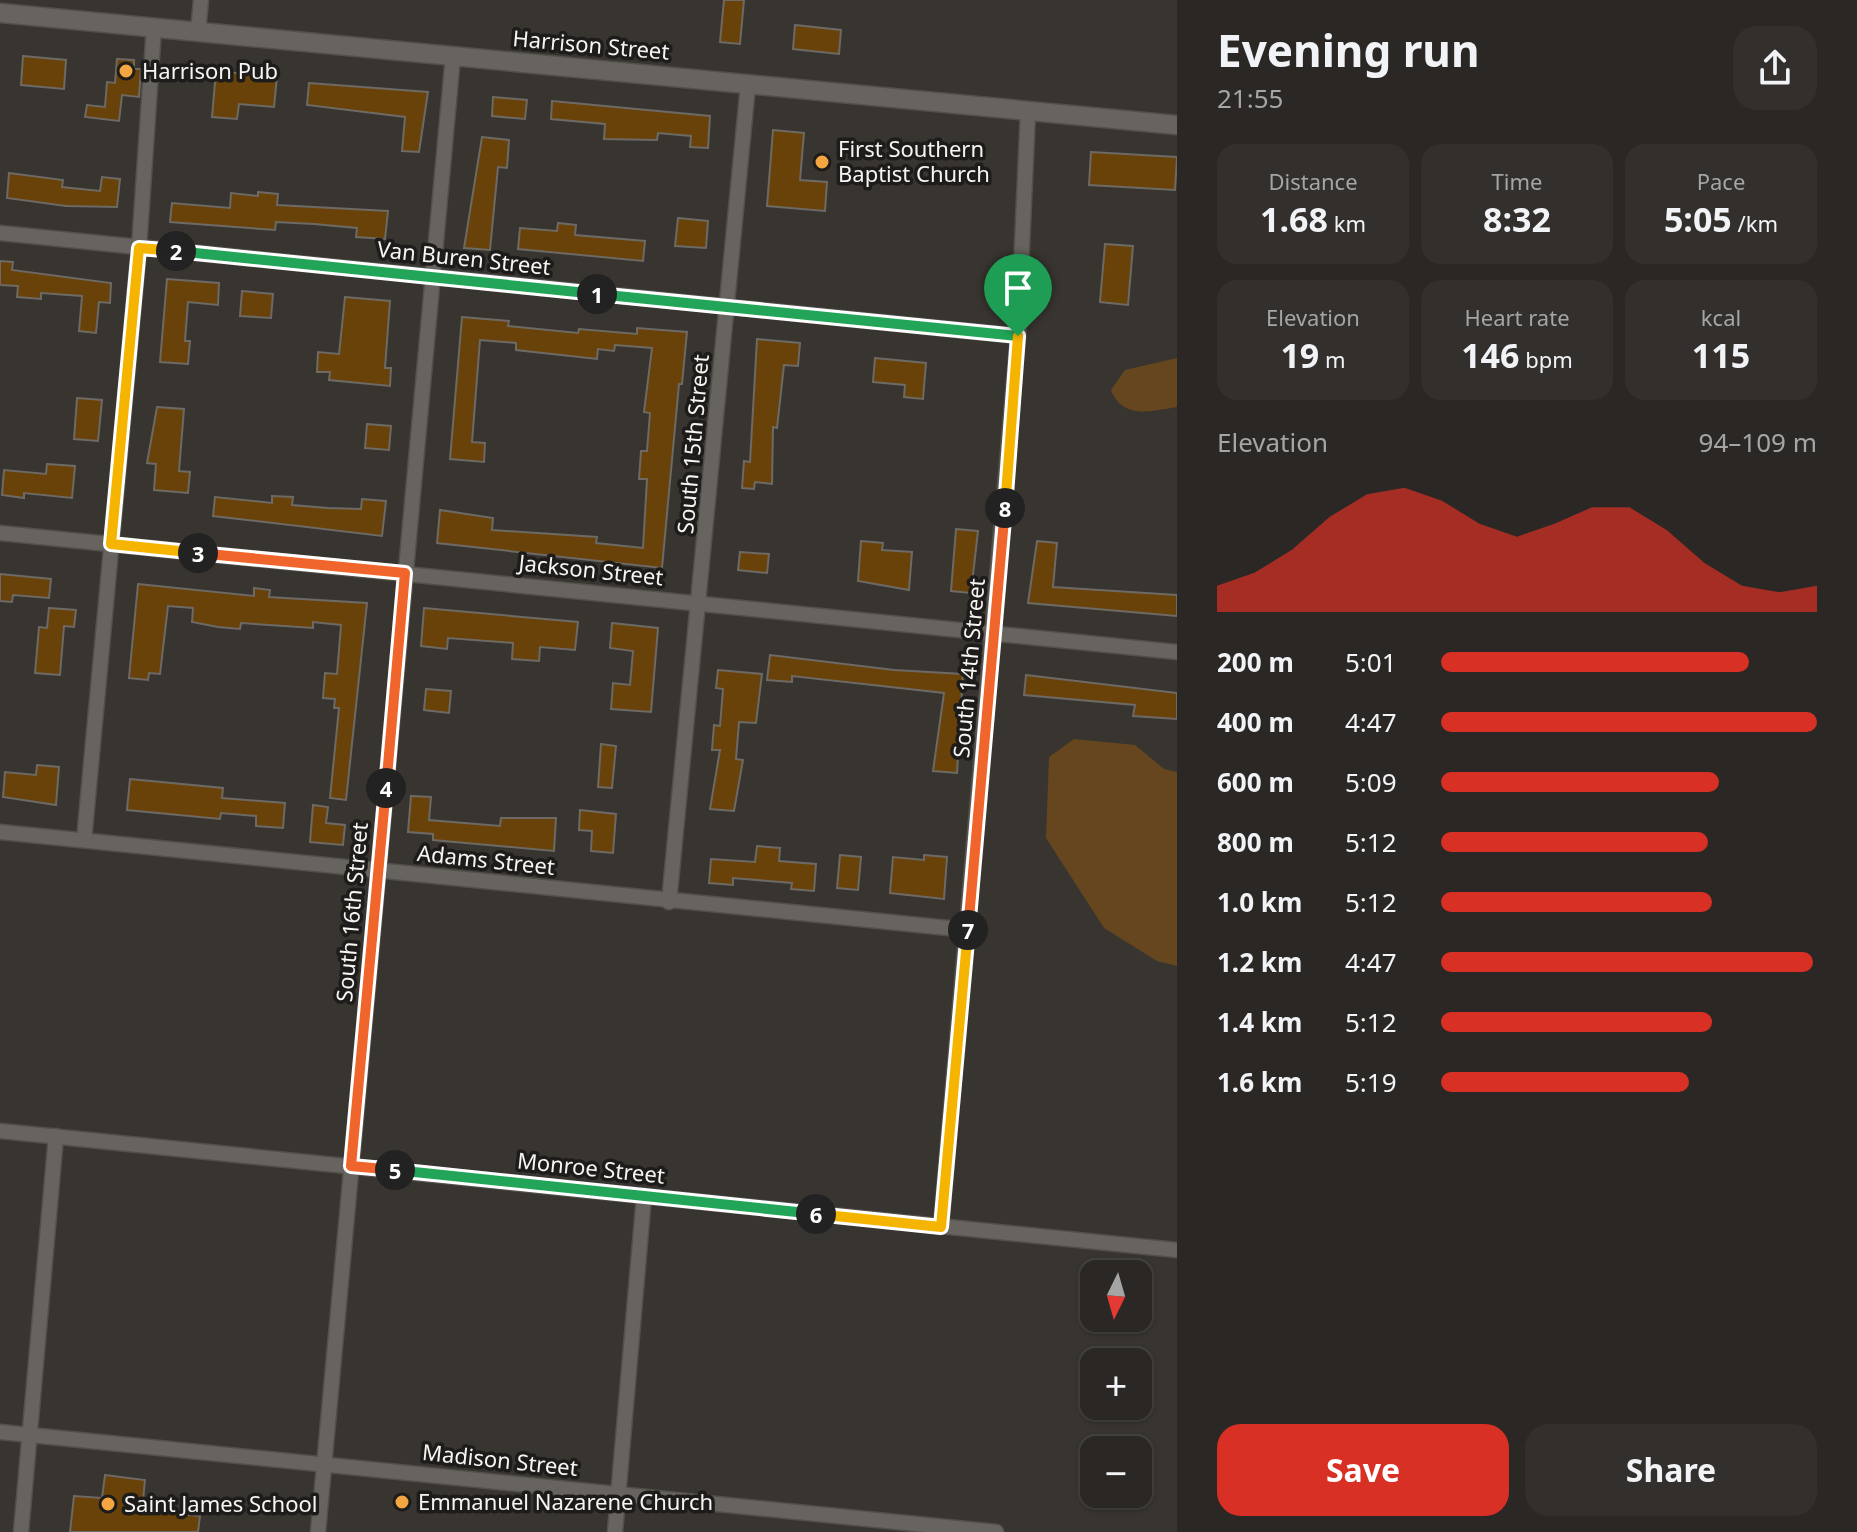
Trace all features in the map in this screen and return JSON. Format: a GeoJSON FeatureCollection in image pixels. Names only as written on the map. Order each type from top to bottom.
{"type":"FeatureCollection","features":[{"type":"Feature","properties":{"kind":"street"},"geometry":{"type":"LineString","coordinates":[[198,32],[201,0]]}},
{"type":"Feature","properties":{"kind":"street","name":"Harrison Street"},"geometry":{"type":"LineString","coordinates":[[0,13],[1177,125]]}},
{"type":"Feature","properties":{"kind":"street"},"geometry":{"type":"LineString","coordinates":[[84,840],[139,248],[154,27]]}},
{"type":"Feature","properties":{"kind":"street","name":"South 16th Street"},"geometry":{"type":"LineString","coordinates":[[318,1532],[453,56]]}},
{"type":"Feature","properties":{"kind":"street","name":"South 15th Street"},"geometry":{"type":"LineString","coordinates":[[669,902],[701,603],[748,85]]}},
{"type":"Feature","properties":{"kind":"street","name":"South 14th Street"},"geometry":{"type":"LineString","coordinates":[[941,1227],[995,633],[1018,336],[1028,111]]}},
{"type":"Feature","properties":{"kind":"street","name":"Van Buren Street"},"geometry":{"type":"LineString","coordinates":[[0,233],[1018,336]]}},
{"type":"Feature","properties":{"kind":"street","name":"Jackson Street"},"geometry":{"type":"LineString","coordinates":[[0,533],[1177,652]]}},
{"type":"Feature","properties":{"kind":"street","name":"Adams Street"},"geometry":{"type":"LineString","coordinates":[[0,832],[968,930]]}},
{"type":"Feature","properties":{"kind":"street","name":"Monroe Street"},"geometry":{"type":"LineString","coordinates":[[0,1131],[1177,1250]]}},
{"type":"Feature","properties":{"kind":"street"},"geometry":{"type":"LineString","coordinates":[[21,1532],[56,1136]]}},
{"type":"Feature","properties":{"kind":"street"},"geometry":{"type":"LineString","coordinates":[[615,1532],[644,1196]]}},
{"type":"Feature","properties":{"kind":"street","name":"Madison Street"},"geometry":{"type":"LineString","coordinates":[[0,1432],[996,1532]]}},
{"type":"Feature","properties":{"kind":"shaded area"},"geometry":{"type":"Polygon","coordinates":[[[1177,358],[1177,407],[1130,410],[1116,400],[1111,390],[1125,370],[1177,358]]]}},
{"type":"Feature","properties":{"kind":"shaded area"},"geometry":{"type":"Polygon","coordinates":[[[1074,739],[1135,745],[1164,769],[1177,772],[1177,966],[1157,961],[1104,928],[1046,838],[1049,757],[1074,739]]]}},
{"type":"Feature","properties":{"kind":"building"},"geometry":{"type":"Polygon","coordinates":[[[724,0],[744,0],[740,44],[720,42],[724,0]]]}},
{"type":"Feature","properties":{"kind":"building"},"geometry":{"type":"Polygon","coordinates":[[[795,25],[841,30],[839,54],[793,49],[795,25]]]}},
{"type":"Feature","properties":{"kind":"building"},"geometry":{"type":"Polygon","coordinates":[[[23,56],[66,60],[64,89],[21,85],[23,56]]]}},
{"type":"Feature","properties":{"kind":"building"},"geometry":{"type":"Polygon","coordinates":[[[117,59],[134,60],[134,69],[141,69],[139,97],[122,95],[119,121],[85,117],[87,105],[105,107],[107,82],[115,83],[117,59]]]}},
{"type":"Feature","properties":{"kind":"building"},"geometry":{"type":"Polygon","coordinates":[[[216,71],[277,77],[274,107],[239,104],[237,119],[212,117],[216,71]]]}},
{"type":"Feature","properties":{"kind":"building"},"geometry":{"type":"Polygon","coordinates":[[[309,83],[428,92],[419,152],[402,151],[405,117],[307,105],[309,83]]]}},
{"type":"Feature","properties":{"kind":"building"},"geometry":{"type":"Polygon","coordinates":[[[493,97],[527,100],[525,119],[492,116],[493,97]]]}},
{"type":"Feature","properties":{"kind":"building"},"geometry":{"type":"Polygon","coordinates":[[[552,101],[710,116],[708,148],[690,147],[691,136],[658,133],[657,140],[604,139],[605,124],[551,119],[552,101]]]}},
{"type":"Feature","properties":{"kind":"building"},"geometry":{"type":"Polygon","coordinates":[[[773,130],[804,133],[800,180],[827,182],[825,211],[767,206],[773,130]]]}},
{"type":"Feature","properties":{"kind":"building"},"geometry":{"type":"Polygon","coordinates":[[[482,137],[509,140],[507,168],[498,167],[490,250],[464,248],[482,137]]]}},
{"type":"Feature","properties":{"kind":"building"},"geometry":{"type":"Polygon","coordinates":[[[1091,152],[1177,157],[1175,190],[1089,185],[1091,152]]]}},
{"type":"Feature","properties":{"kind":"building"},"geometry":{"type":"Polygon","coordinates":[[[9,173],[63,180],[62,187],[100,191],[102,177],[120,179],[117,207],[66,206],[7,198],[9,173]]]}},
{"type":"Feature","properties":{"kind":"building"},"geometry":{"type":"Polygon","coordinates":[[[258,192],[278,194],[277,205],[388,211],[385,239],[356,237],[357,228],[314,224],[276,222],[275,230],[170,222],[172,203],[230,208],[231,193],[258,196],[258,192]]]}},
{"type":"Feature","properties":{"kind":"building"},"geometry":{"type":"Polygon","coordinates":[[[678,218],[708,221],[706,248],[675,246],[678,218]]]}},
{"type":"Feature","properties":{"kind":"building"},"geometry":{"type":"Polygon","coordinates":[[[558,223],[576,225],[575,235],[645,241],[643,261],[518,249],[520,228],[557,231],[558,223]]]}},
{"type":"Feature","properties":{"kind":"building"},"geometry":{"type":"Polygon","coordinates":[[[1105,244],[1133,246],[1128,305],[1100,302],[1105,244]]]}},
{"type":"Feature","properties":{"kind":"building"},"geometry":{"type":"Polygon","coordinates":[[[0,261],[13,262],[12,270],[111,283],[110,303],[99,302],[96,333],[79,331],[82,296],[41,293],[41,299],[17,297],[18,286],[0,285],[0,261]]]}},
{"type":"Feature","properties":{"kind":"building"},"geometry":{"type":"Polygon","coordinates":[[[167,279],[219,283],[218,305],[188,302],[185,341],[190,341],[188,364],[160,362],[167,279]]]}},
{"type":"Feature","properties":{"kind":"building"},"geometry":{"type":"Polygon","coordinates":[[[242,291],[273,294],[271,318],[240,316],[242,291]]]}},
{"type":"Feature","properties":{"kind":"building"},"geometry":{"type":"Polygon","coordinates":[[[345,297],[390,301],[385,368],[391,368],[390,386],[329,380],[330,372],[317,372],[318,352],[339,354],[345,297]]]}},
{"type":"Feature","properties":{"kind":"building"},"geometry":{"type":"Polygon","coordinates":[[[462,317],[509,321],[508,326],[578,333],[579,329],[637,334],[637,328],[687,332],[682,384],[679,384],[662,568],[437,543],[440,510],[493,518],[492,530],[597,537],[596,543],[643,548],[647,479],[639,479],[641,451],[647,451],[650,413],[644,412],[652,348],[615,345],[614,351],[598,349],[597,359],[516,350],[516,343],[480,340],[472,442],[485,443],[484,462],[450,459],[462,317]]]}},
{"type":"Feature","properties":{"kind":"building"},"geometry":{"type":"Polygon","coordinates":[[[757,339],[800,343],[798,366],[784,365],[777,428],[773,427],[772,484],[755,482],[754,489],[742,488],[744,461],[750,462],[757,339]]]}},
{"type":"Feature","properties":{"kind":"building"},"geometry":{"type":"Polygon","coordinates":[[[875,358],[926,363],[923,399],[904,397],[905,385],[873,382],[875,358]]]}},
{"type":"Feature","properties":{"kind":"building"},"geometry":{"type":"Polygon","coordinates":[[[77,398],[102,400],[98,441],[74,439],[77,398]]]}},
{"type":"Feature","properties":{"kind":"building"},"geometry":{"type":"Polygon","coordinates":[[[157,407],[184,409],[179,471],[190,472],[188,493],[154,490],[156,464],[147,463],[157,407]]]}},
{"type":"Feature","properties":{"kind":"building"},"geometry":{"type":"Polygon","coordinates":[[[367,424],[391,426],[389,450],[365,448],[367,424]]]}},
{"type":"Feature","properties":{"kind":"building"},"geometry":{"type":"Polygon","coordinates":[[[47,464],[75,466],[72,498],[24,493],[24,498],[2,495],[4,470],[46,474],[47,464]]]}},
{"type":"Feature","properties":{"kind":"building"},"geometry":{"type":"Polygon","coordinates":[[[272,496],[293,497],[292,505],[328,508],[361,509],[362,499],[386,501],[382,536],[213,516],[215,497],[272,503],[272,496]]]}},
{"type":"Feature","properties":{"kind":"building"},"geometry":{"type":"Polygon","coordinates":[[[956,529],[978,531],[971,593],[951,591],[956,529]]]}},
{"type":"Feature","properties":{"kind":"building"},"geometry":{"type":"Polygon","coordinates":[[[861,541],[883,543],[882,550],[912,552],[909,590],[858,581],[861,541]]]}},
{"type":"Feature","properties":{"kind":"building"},"geometry":{"type":"Polygon","coordinates":[[[1037,541],[1057,543],[1053,587],[1177,595],[1177,616],[1028,603],[1037,541]]]}},
{"type":"Feature","properties":{"kind":"building"},"geometry":{"type":"Polygon","coordinates":[[[740,552],[769,554],[767,573],[738,570],[740,552]]]}},
{"type":"Feature","properties":{"kind":"building"},"geometry":{"type":"Polygon","coordinates":[[[0,574],[51,579],[49,598],[13,595],[12,602],[0,601],[0,574]]]}},
{"type":"Feature","properties":{"kind":"building"},"geometry":{"type":"Polygon","coordinates":[[[138,584],[254,596],[254,588],[270,590],[269,597],[367,603],[346,800],[330,798],[339,708],[334,708],[335,699],[323,698],[325,673],[337,674],[341,625],[313,622],[313,628],[241,623],[240,629],[218,627],[192,622],[193,608],[168,606],[160,674],[149,673],[148,680],[129,678],[138,584]]]}},
{"type":"Feature","properties":{"kind":"building"},"geometry":{"type":"Polygon","coordinates":[[[49,608],[76,610],[74,627],[64,626],[60,675],[35,673],[39,627],[47,628],[49,608]]]}},
{"type":"Feature","properties":{"kind":"building"},"geometry":{"type":"Polygon","coordinates":[[[424,608],[578,622],[575,650],[540,647],[539,661],[512,659],[513,643],[448,638],[447,649],[421,646],[424,608]]]}},
{"type":"Feature","properties":{"kind":"building"},"geometry":{"type":"Polygon","coordinates":[[[612,623],[658,628],[651,712],[611,709],[613,683],[630,685],[633,651],[610,648],[612,623]]]}},
{"type":"Feature","properties":{"kind":"building"},"geometry":{"type":"Polygon","coordinates":[[[770,655],[894,670],[963,674],[957,773],[933,771],[944,693],[792,676],[792,682],[767,680],[770,655]]]}},
{"type":"Feature","properties":{"kind":"building"},"geometry":{"type":"Polygon","coordinates":[[[718,670],[762,674],[756,723],[739,722],[736,759],[743,760],[734,811],[710,809],[720,750],[712,750],[714,725],[720,726],[723,689],[716,688],[718,670]]]}},
{"type":"Feature","properties":{"kind":"building"},"geometry":{"type":"Polygon","coordinates":[[[1026,675],[1177,693],[1177,719],[1133,716],[1135,705],[1024,695],[1026,675]]]}},
{"type":"Feature","properties":{"kind":"building"},"geometry":{"type":"Polygon","coordinates":[[[426,689],[451,691],[449,713],[424,710],[426,689]]]}},
{"type":"Feature","properties":{"kind":"building"},"geometry":{"type":"Polygon","coordinates":[[[601,744],[616,746],[612,788],[598,787],[601,744]]]}},
{"type":"Feature","properties":{"kind":"building"},"geometry":{"type":"Polygon","coordinates":[[[37,765],[59,767],[56,805],[3,797],[5,772],[36,775],[37,765]]]}},
{"type":"Feature","properties":{"kind":"building"},"geometry":{"type":"Polygon","coordinates":[[[130,779],[223,788],[222,798],[285,803],[283,828],[256,826],[256,816],[221,813],[220,819],[127,810],[130,779]]]}},
{"type":"Feature","properties":{"kind":"building"},"geometry":{"type":"Polygon","coordinates":[[[411,796],[431,797],[429,820],[500,826],[501,818],[556,818],[554,851],[433,840],[433,834],[408,832],[411,796]]]}},
{"type":"Feature","properties":{"kind":"building"},"geometry":{"type":"Polygon","coordinates":[[[313,805],[328,807],[326,823],[345,825],[343,845],[310,842],[313,805]]]}},
{"type":"Feature","properties":{"kind":"building"},"geometry":{"type":"Polygon","coordinates":[[[580,810],[616,814],[613,853],[591,851],[592,831],[579,830],[580,810]]]}},
{"type":"Feature","properties":{"kind":"building"},"geometry":{"type":"Polygon","coordinates":[[[757,846],[780,848],[779,861],[816,864],[814,891],[791,889],[792,883],[733,878],[733,885],[709,883],[711,859],[755,862],[757,846]]]}},
{"type":"Feature","properties":{"kind":"building"},"geometry":{"type":"Polygon","coordinates":[[[840,855],[861,857],[858,890],[837,888],[840,855]]]}},
{"type":"Feature","properties":{"kind":"building"},"geometry":{"type":"Polygon","coordinates":[[[924,855],[947,857],[944,899],[890,893],[893,857],[924,860],[924,855]]]}},
{"type":"Feature","properties":{"kind":"building","name":"Saint James School"},"geometry":{"type":"Polygon","coordinates":[[[105,1475],[145,1480],[142,1510],[200,1516],[198,1532],[70,1532],[74,1496],[102,1498],[105,1475]]]}},
{"type":"Feature","properties":{"kind":"place","name":"Harrison Pub"},"geometry":{"type":"Point","coordinates":[126,71]}},
{"type":"Feature","properties":{"kind":"place","name":"First Southern Baptist Church"},"geometry":{"type":"Point","coordinates":[822,162]}},
{"type":"Feature","properties":{"kind":"place","name":"Emmanuel Nazarene Church"},"geometry":{"type":"Point","coordinates":[402,1502]}},
{"type":"Feature","properties":{"kind":"place","name":"Saint James School"},"geometry":{"type":"Point","coordinates":[108,1504]}},
{"type":"Feature","properties":{"kind":"route"},"geometry":{"type":"LineString","coordinates":[[139,248],[1018,336],[995,633],[941,1227],[351,1166],[405,573],[111,544],[139,248]]}}]}
